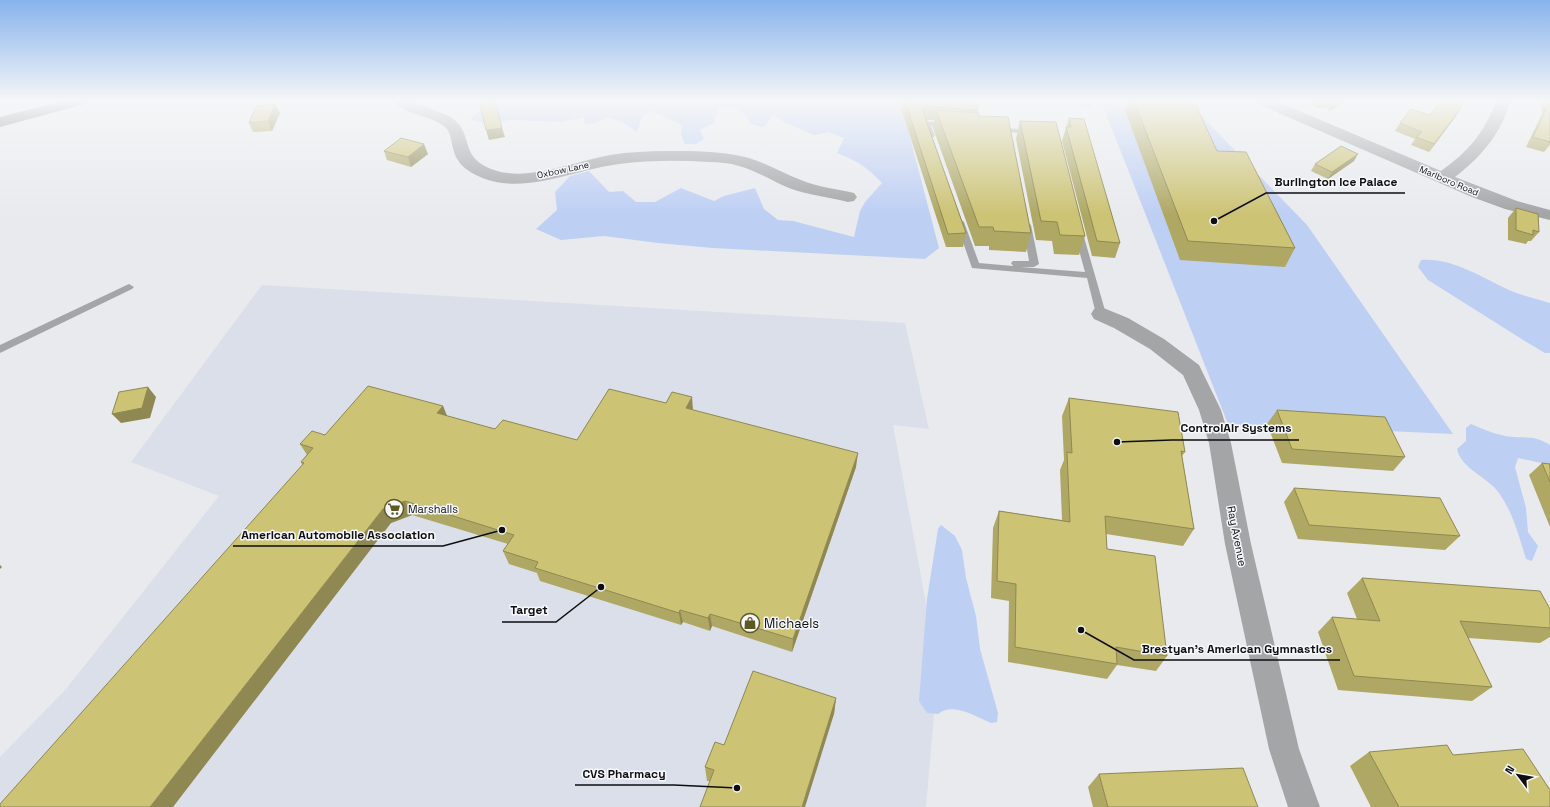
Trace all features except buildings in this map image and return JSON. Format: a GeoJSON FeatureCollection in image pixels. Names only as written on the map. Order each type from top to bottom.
{"type":"FeatureCollection","features":[{"type":"Feature","properties":{"kind":"street","name":"Oxbow Lane"},"geometry":{"type":"LineString","coordinates":[[459,139],[462,154],[467,161],[488,174],[498,177],[531,177],[598,162],[628,158],[686,156],[723,158],[746,163],[795,183],[848,197]]}},
{"type":"Feature","properties":{"kind":"street","name":"Marlboro Road"},"geometry":{"type":"LineString","coordinates":[[1351,139],[1494,199],[1550,215]]}},
{"type":"Feature","properties":{"kind":"street"},"geometry":{"type":"LineString","coordinates":[[1443,178],[1463,163],[1486,139]]}},
{"type":"Feature","properties":{"kind":"street","name":"Ray Avenue"},"geometry":{"type":"LineString","coordinates":[[1101,314],[1121,323],[1157,344],[1191,370],[1210,410],[1220,442],[1238,544],[1282,742],[1304,807]]}},
{"type":"Feature","properties":{"kind":"lane"},"geometry":{"type":"LineString","coordinates":[[931,139],[934,146]]}},
{"type":"Feature","properties":{"kind":"lane"},"geometry":{"type":"LineString","coordinates":[[957,214],[975,266],[1090,275]]}},
{"type":"Feature","properties":{"kind":"lane"},"geometry":{"type":"LineString","coordinates":[[1018,270],[1016,263],[1034,264],[1026,219]]}},
{"type":"Feature","properties":{"kind":"lane"},"geometry":{"type":"LineString","coordinates":[[1076,221],[1101,314]]}},
{"type":"Feature","properties":{"kind":"lane"},"geometry":{"type":"LineString","coordinates":[[0,349],[129,287]]}},
{"type":"Feature","properties":{"kind":"shaded area"},"geometry":{"type":"Polygon","coordinates":[[[683,139],[704,139],[696,144],[685,144],[683,139]]]}},
{"type":"Feature","properties":{"kind":"shaded area"},"geometry":{"type":"Polygon","coordinates":[[[844,139],[910,139],[939,248],[925,259],[713,248],[604,236],[561,240],[536,229],[557,210],[555,192],[570,176],[589,171],[609,192],[623,191],[636,202],[655,202],[681,188],[714,201],[724,196],[755,188],[764,209],[778,220],[793,221],[854,237],[860,211],[865,202],[882,183],[861,165],[837,153],[844,139]]]}},
{"type":"Feature","properties":{"kind":"shaded area"},"geometry":{"type":"Polygon","coordinates":[[[1116,139],[1223,139],[1307,225],[1453,434],[1228,424],[1116,139]]]}},
{"type":"Feature","properties":{"kind":"shaded area"},"geometry":{"type":"Polygon","coordinates":[[[1421,260],[1445,262],[1468,270],[1511,291],[1550,303],[1550,353],[1545,353],[1528,343],[1428,280],[1418,267],[1421,260]]]}},
{"type":"Feature","properties":{"kind":"shaded area"},"geometry":{"type":"Polygon","coordinates":[[[262,285],[905,323],[929,429],[893,425],[938,668],[926,807],[0,807],[0,757],[66,689],[219,496],[131,462],[262,285]]]}},
{"type":"Feature","properties":{"kind":"shaded area"},"geometry":{"type":"Polygon","coordinates":[[[1471,424],[1497,434],[1537,439],[1550,445],[1550,465],[1518,458],[1515,467],[1526,508],[1528,532],[1538,546],[1532,561],[1526,559],[1512,517],[1499,493],[1494,487],[1469,467],[1460,456],[1457,449],[1466,441],[1466,428],[1471,424]]]}},
{"type":"Feature","properties":{"kind":"shaded area"},"geometry":{"type":"Polygon","coordinates":[[[941,525],[955,536],[962,550],[966,578],[976,616],[980,649],[998,713],[997,722],[991,723],[964,711],[951,709],[938,714],[927,713],[919,701],[927,599],[938,529],[941,525]]]}},
{"type":"Feature","properties":{"kind":"place","name":"Burlington Ice Palace"},"geometry":{"type":"Point","coordinates":[1214,221]}},
{"type":"Feature","properties":{"kind":"place","name":"ControlAir Systems"},"geometry":{"type":"Point","coordinates":[1117,442]}},
{"type":"Feature","properties":{"kind":"place","name":"Marshalls"},"geometry":{"type":"Point","coordinates":[394,509]}},
{"type":"Feature","properties":{"kind":"place","name":"American Automobile Association"},"geometry":{"type":"Point","coordinates":[502,530]}},
{"type":"Feature","properties":{"kind":"place","name":"Target"},"geometry":{"type":"Point","coordinates":[601,587]}},
{"type":"Feature","properties":{"kind":"place","name":"Michaels"},"geometry":{"type":"Point","coordinates":[750,623]}},
{"type":"Feature","properties":{"kind":"place","name":"Brestyan's American Gymnastics"},"geometry":{"type":"Point","coordinates":[1081,630]}},
{"type":"Feature","properties":{"kind":"place","name":"CVS Pharmacy"},"geometry":{"type":"Point","coordinates":[737,788]}}]}
